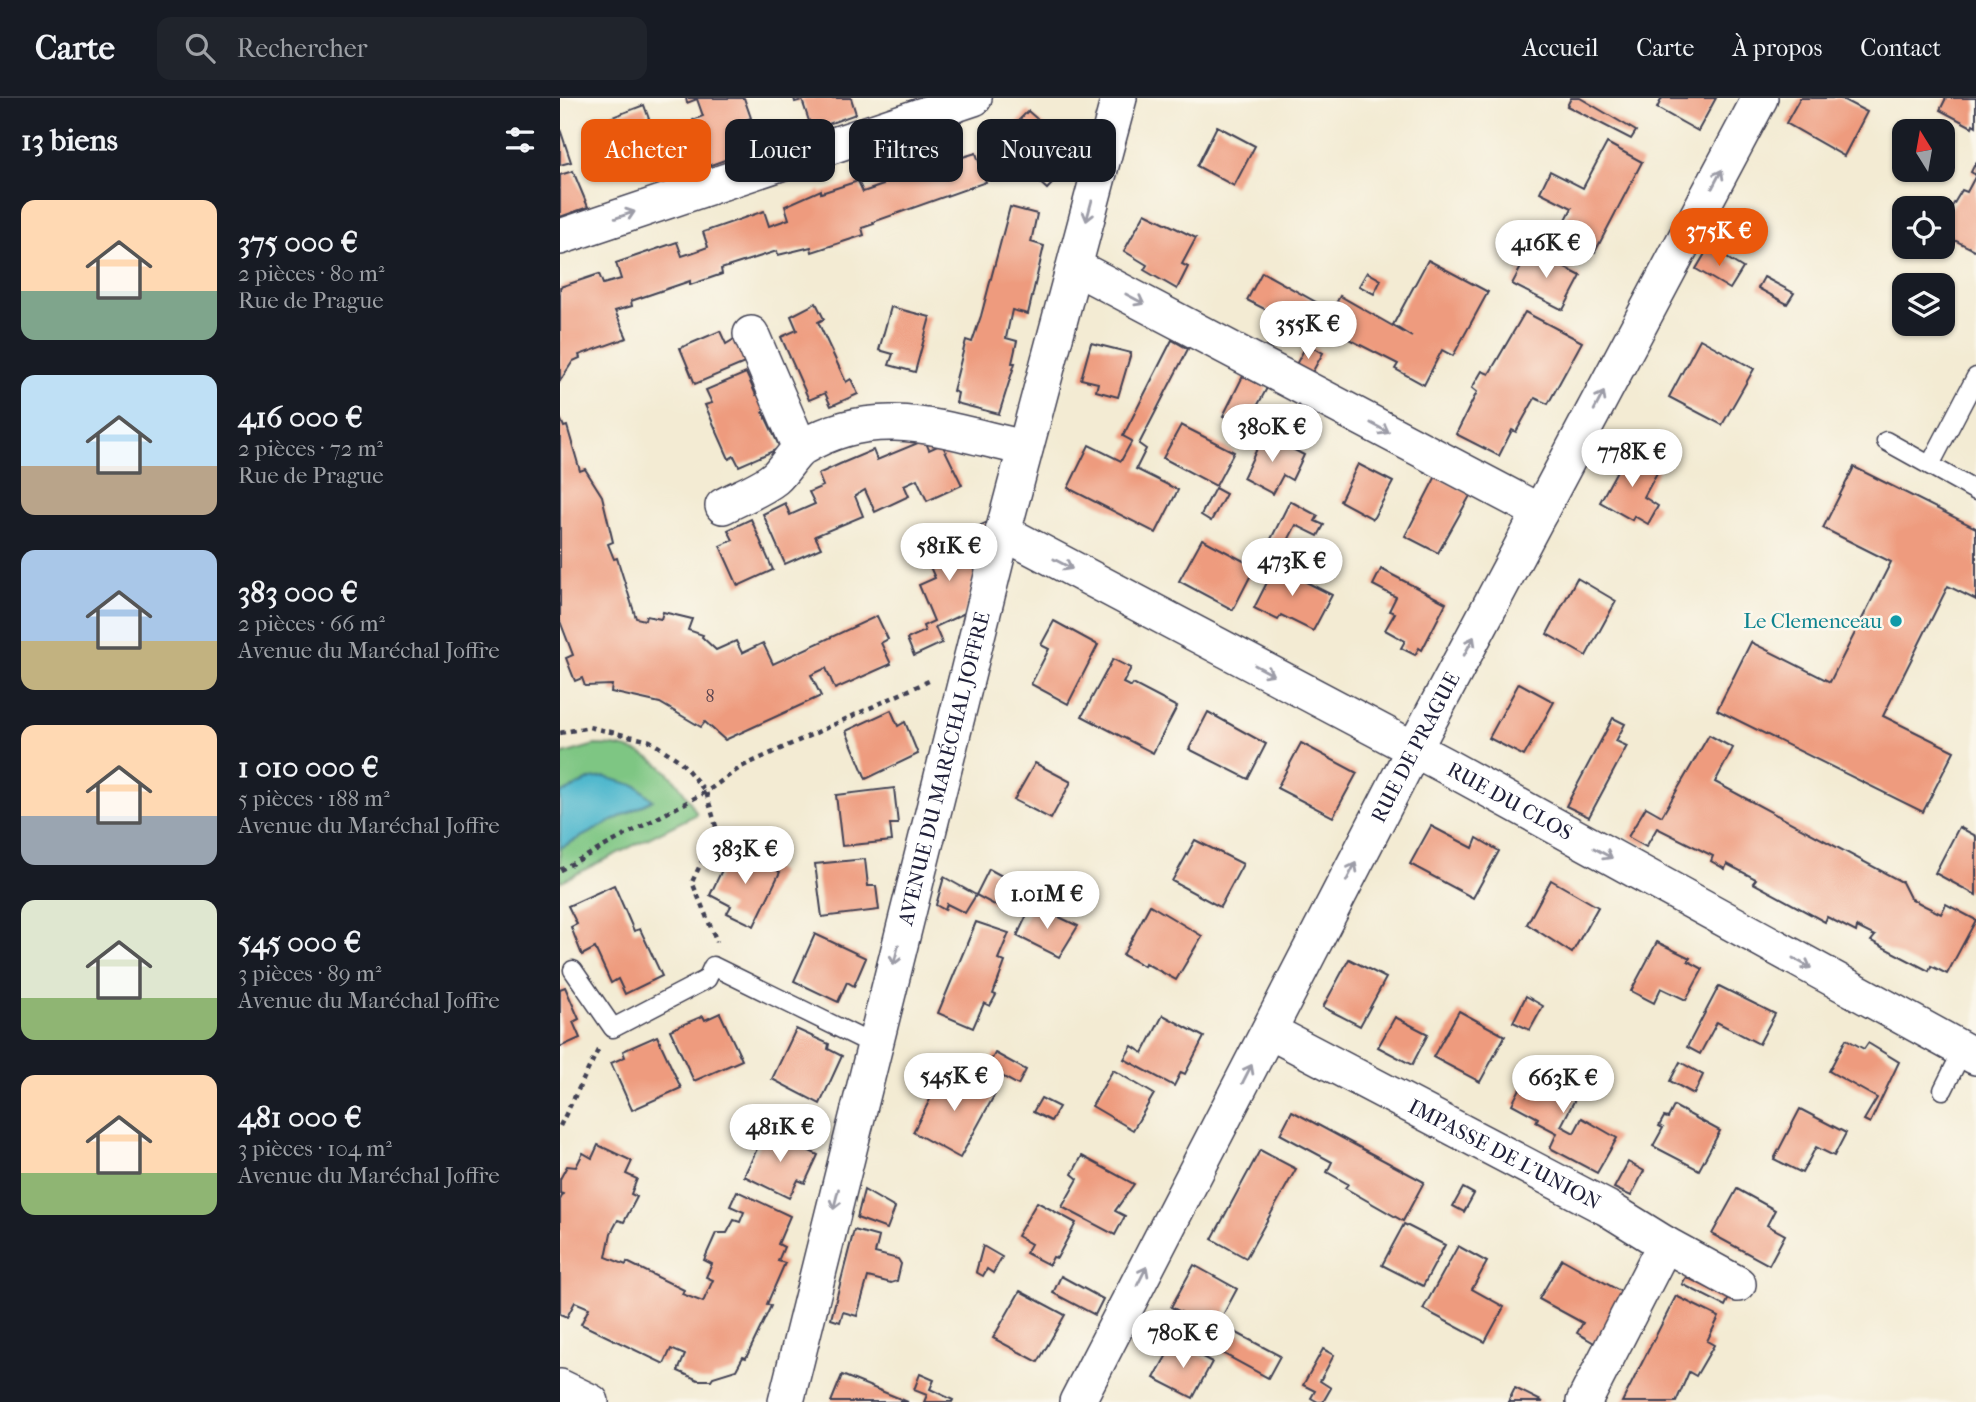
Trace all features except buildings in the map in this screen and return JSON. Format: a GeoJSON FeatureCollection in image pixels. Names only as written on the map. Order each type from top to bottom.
{"type":"FeatureCollection","features":[{"type":"Feature","properties":{"kind":"street"},"geometry":{"type":"LineString","coordinates":[[560,237],[974,98]]}},
{"type":"Feature","properties":{"kind":"street","name":"AVENUE DU MARÉCHAL JOFFRE"},"geometry":{"type":"LineString","coordinates":[[786,1402],[1003,532],[1119,98]]}},
{"type":"Feature","properties":{"kind":"street","name":"RUE DE PRAGUE"},"geometry":{"type":"LineString","coordinates":[[1077,1402],[1415,749],[1760,98]]}},
{"type":"Feature","properties":{"kind":"street"},"geometry":{"type":"LineString","coordinates":[[1075,267],[1540,512]]}},
{"type":"Feature","properties":{"kind":"street"},"geometry":{"type":"LineString","coordinates":[[751,334],[800,448]]}},
{"type":"Feature","properties":{"kind":"street"},"geometry":{"type":"LineString","coordinates":[[723,506],[772,480],[789,466],[800,448],[849,426],[870,422],[899,422],[1025,448]]}},
{"type":"Feature","properties":{"kind":"street","name":"RUE DU CLOS"},"geometry":{"type":"LineString","coordinates":[[1003,532],[1972,1045]]}},
{"type":"Feature","properties":{"kind":"street","name":"IMPASSE DE L'UNION"},"geometry":{"type":"LineString","coordinates":[[1269,1031],[1607,1208],[1665,1244],[1738,1283]]}},
{"type":"Feature","properties":{"kind":"street"},"geometry":{"type":"LineString","coordinates":[[1584,1402],[1665,1244]]}},
{"type":"Feature","properties":{"kind":"street"},"geometry":{"type":"LineString","coordinates":[[560,1387],[591,1402]]}},
{"type":"Feature","properties":{"kind":"lane"},"geometry":{"type":"LineString","coordinates":[[1930,465],[1976,377]]}},
{"type":"Feature","properties":{"kind":"lane"},"geometry":{"type":"LineString","coordinates":[[1886,441],[1976,491]]}},
{"type":"Feature","properties":{"kind":"lane"},"geometry":{"type":"LineString","coordinates":[[573,970],[613,1028],[706,979],[713,966],[874,1045]]}},
{"type":"Feature","properties":{"kind":"lane"},"geometry":{"type":"LineString","coordinates":[[1943,1090],[1972,1045]]}},
{"type":"Feature","properties":{"kind":"path"},"geometry":{"type":"LineString","coordinates":[[560,870],[706,792],[741,767],[971,665]]}},
{"type":"Feature","properties":{"kind":"path"},"geometry":{"type":"LineString","coordinates":[[560,733],[589,727],[650,741],[680,761],[706,792],[717,830],[692,883],[719,947],[713,966]]}},
{"type":"Feature","properties":{"kind":"path"},"geometry":{"type":"LineString","coordinates":[[560,1126],[592,1058],[613,1028]]}},
{"type":"Feature","properties":{"kind":"green space"},"geometry":{"type":"Polygon","coordinates":[[[595,745],[630,749],[657,763],[678,784],[697,814],[560,882],[560,755],[595,745]]]}},
{"type":"Feature","properties":{"kind":"water"},"geometry":{"type":"Polygon","coordinates":[[[605,777],[637,786],[653,800],[560,848],[560,794],[591,779],[605,777]]]}},
{"type":"Feature","properties":{"kind":"place","name":"Le Clemenceau"},"geometry":{"type":"Point","coordinates":[1896,621]}}]}
